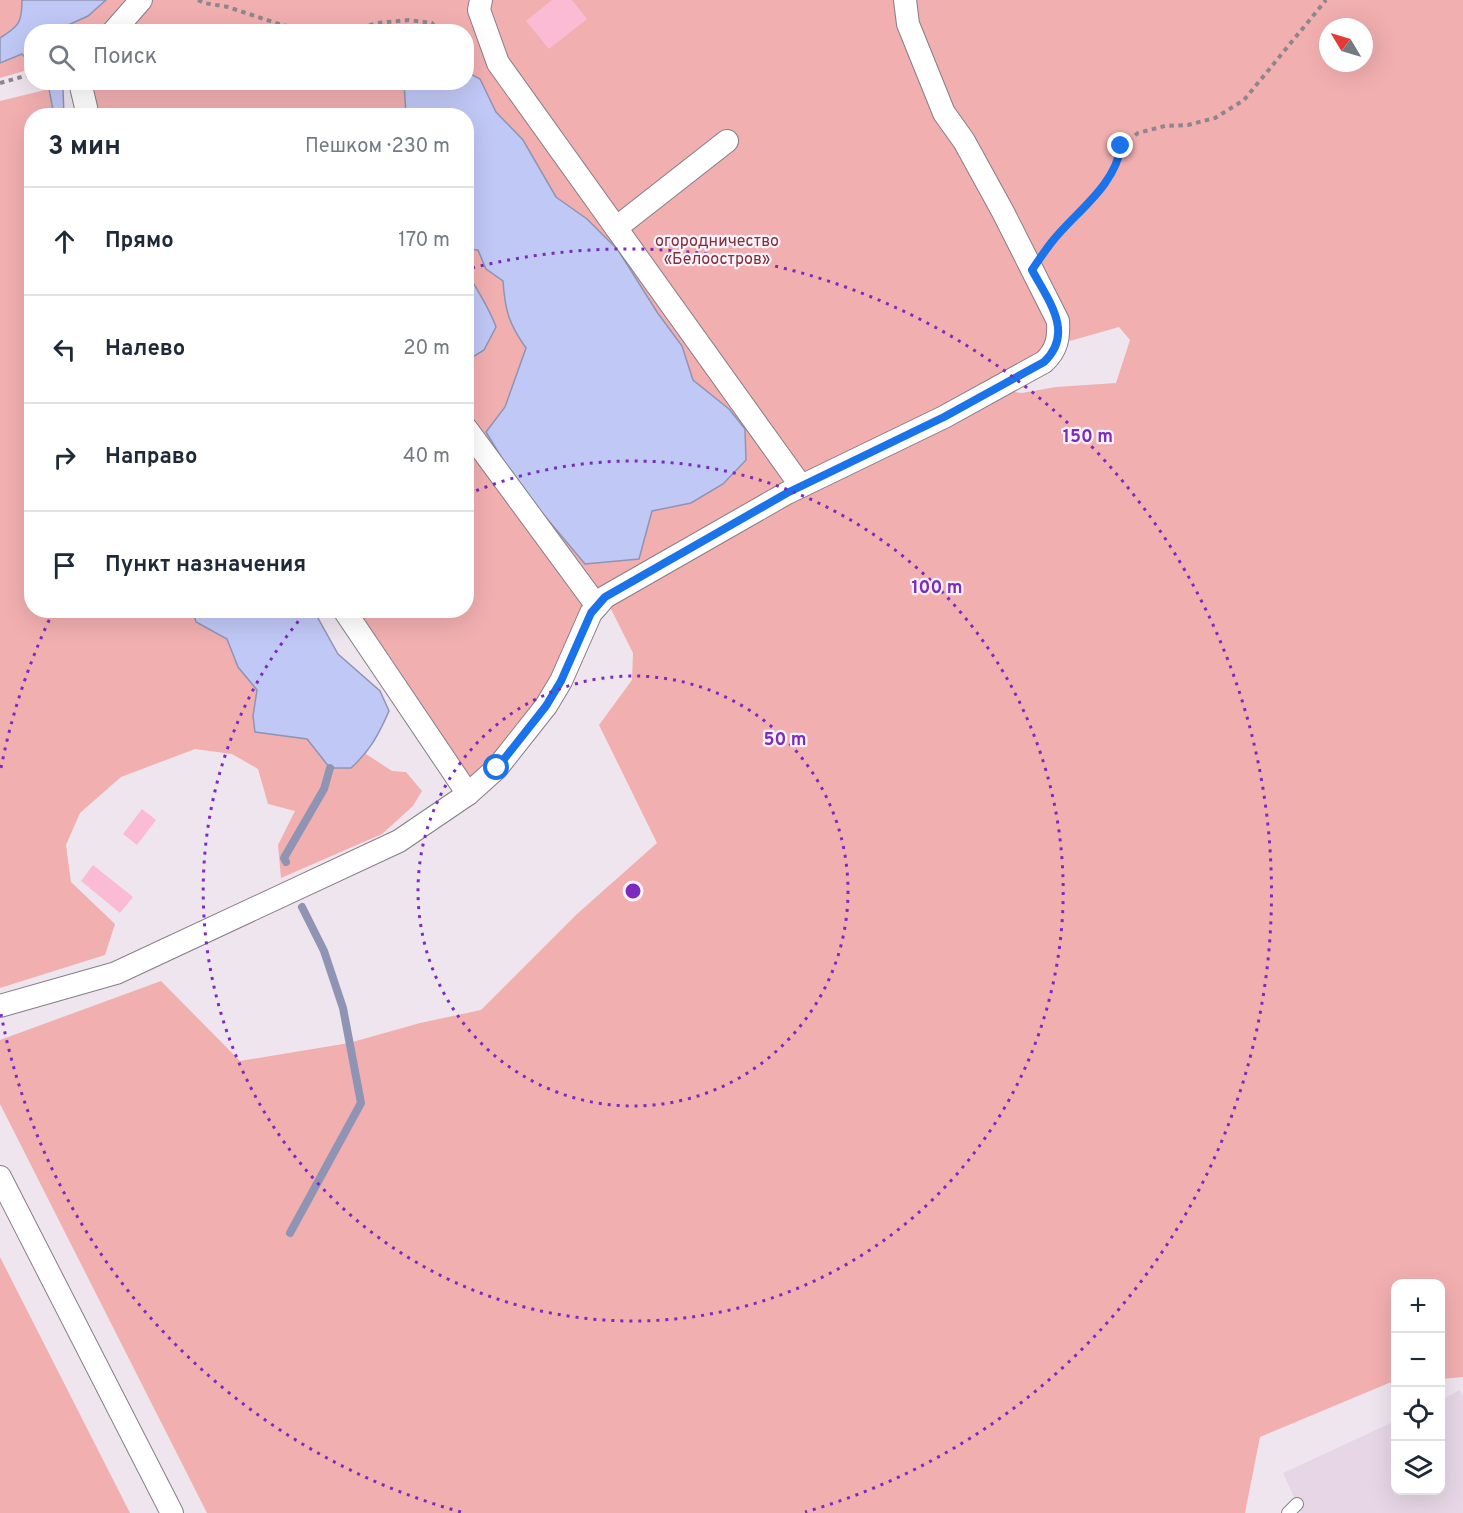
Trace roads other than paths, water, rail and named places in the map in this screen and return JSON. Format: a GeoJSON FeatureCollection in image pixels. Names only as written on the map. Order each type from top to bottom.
{"type":"FeatureCollection","features":[{"type":"Feature","properties":{"kind":"street"},"geometry":{"type":"LineString","coordinates":[[120,24],[141,0]]}},
{"type":"Feature","properties":{"kind":"street"},"geometry":{"type":"LineString","coordinates":[[481,0],[479,10],[498,63],[801,486]]}},
{"type":"Feature","properties":{"kind":"street"},"geometry":{"type":"LineString","coordinates":[[0,1006],[116,973],[399,841],[468,794],[497,768],[546,706],[561,681],[591,613],[607,596],[801,486],[944,417],[1044,362],[1054,353],[1059,338],[1058,321],[964,141],[944,113],[908,24],[905,0]]}},
{"type":"Feature","properties":{"kind":"street"},"geometry":{"type":"LineString","coordinates":[[82,90],[86,108]]}},
{"type":"Feature","properties":{"kind":"street"},"geometry":{"type":"LineString","coordinates":[[616,228],[727,141]]}},
{"type":"Feature","properties":{"kind":"street"},"geometry":{"type":"LineString","coordinates":[[474,439],[597,606]]}},
{"type":"Feature","properties":{"kind":"street"},"geometry":{"type":"LineString","coordinates":[[349,618],[468,794]]}},
{"type":"Feature","properties":{"kind":"street"},"geometry":{"type":"LineString","coordinates":[[0,1177],[172,1513]]}},
{"type":"Feature","properties":{"kind":"water"},"geometry":{"type":"Polygon","coordinates":[[[22,0],[106,0],[88,16],[70,24],[24,24],[24,56],[22,54],[0,63],[0,38],[18,23],[22,0]]]}},
{"type":"Feature","properties":{"kind":"water"},"geometry":{"type":"Polygon","coordinates":[[[474,76],[480,79],[496,112],[523,140],[556,197],[587,219],[618,250],[657,312],[682,346],[693,380],[729,409],[745,429],[746,460],[723,484],[691,503],[652,511],[639,559],[585,564],[517,483],[486,432],[505,407],[526,348],[509,317],[503,281],[486,269],[478,250],[474,250],[474,108],[406,108],[404,90],[474,90],[474,76]]]}},
{"type":"Feature","properties":{"kind":"water"},"geometry":{"type":"Polygon","coordinates":[[[49,90],[63,90],[64,108],[53,108],[49,90]]]}},
{"type":"Feature","properties":{"kind":"water"},"geometry":{"type":"Polygon","coordinates":[[[474,285],[496,327],[484,350],[474,356],[474,285]]]}},
{"type":"Feature","properties":{"kind":"water"},"geometry":{"type":"Polygon","coordinates":[[[195,618],[318,618],[338,654],[380,691],[389,711],[369,749],[351,768],[330,768],[307,739],[255,732],[253,716],[257,690],[238,667],[227,639],[196,622],[195,618]]]}},
{"type":"Feature","properties":{"kind":"waterway"},"geometry":{"type":"LineString","coordinates":[[286,862],[284,858],[324,789],[330,768]]}},
{"type":"Feature","properties":{"kind":"waterway"},"geometry":{"type":"LineString","coordinates":[[290,1233],[361,1103],[343,1008],[324,951],[302,907]]}},
{"type":"Feature","properties":{"kind":"park label","name":"огородничество «Белоостров»"},"geometry":{"type":"Point","coordinates":[717,249]}}]}
